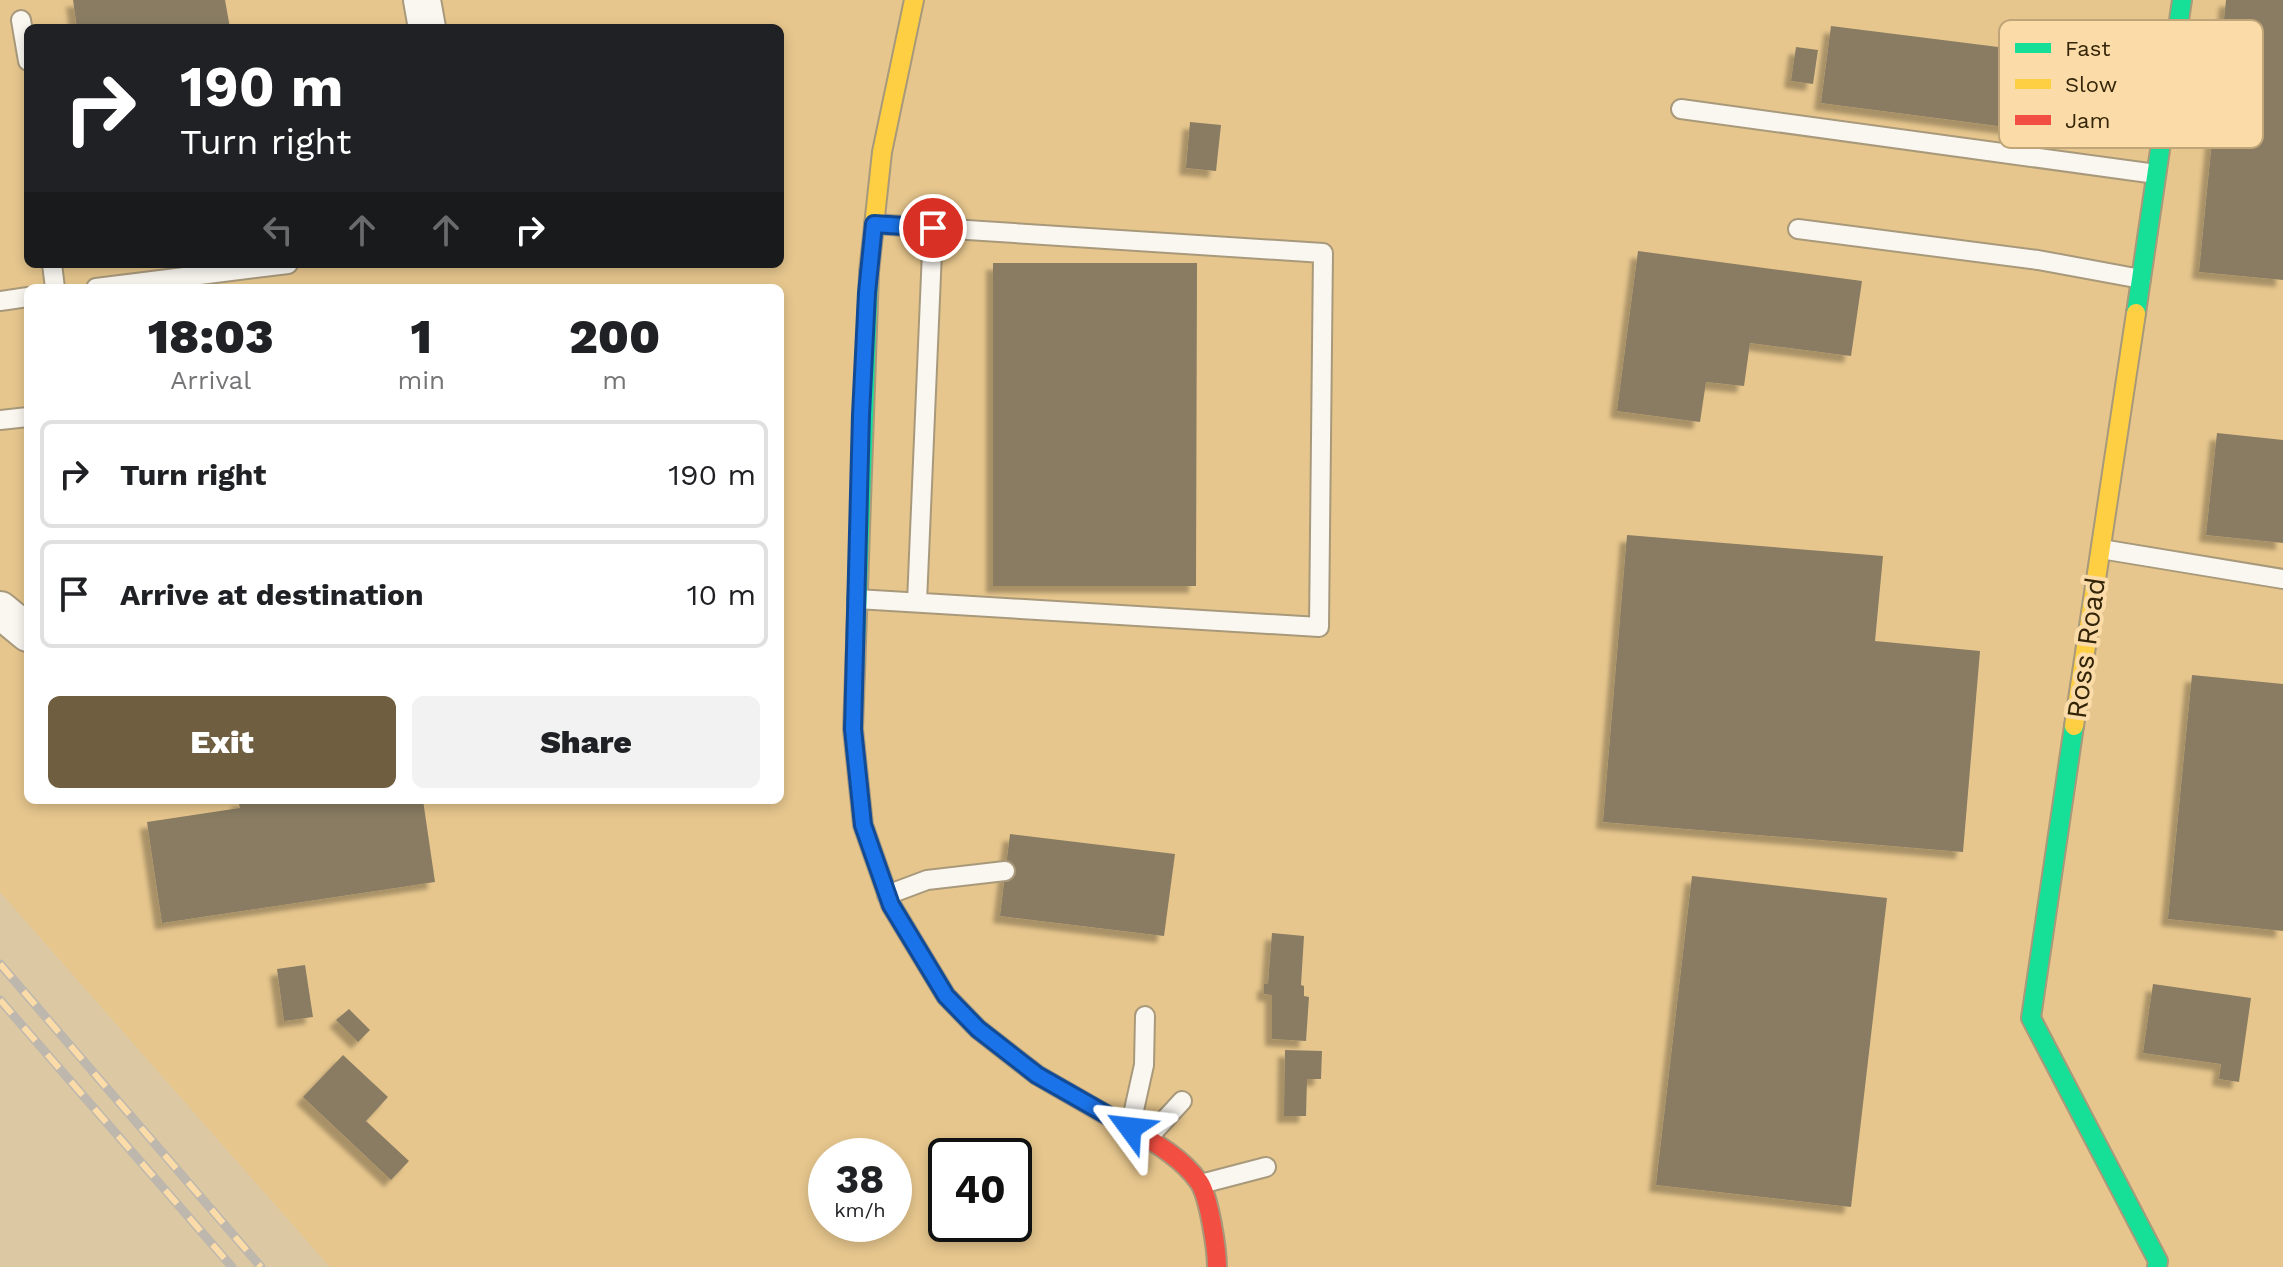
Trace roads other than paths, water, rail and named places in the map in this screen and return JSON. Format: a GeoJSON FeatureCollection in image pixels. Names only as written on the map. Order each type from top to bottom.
{"type":"FeatureCollection","features":[{"type":"Feature","properties":{"kind":"street"},"geometry":{"type":"LineString","coordinates":[[422,0],[426,24]]}},
{"type":"Feature","properties":{"kind":"street"},"geometry":{"type":"LineString","coordinates":[[914,0],[882,152],[867,293],[853,729],[863,825],[891,905],[946,996],[978,1029],[1037,1075],[1163,1147],[1201,1184],[1217,1248],[1217,1267]]}},
{"type":"Feature","properties":{"kind":"street","name":"Ross Road"},"geometry":{"type":"LineString","coordinates":[[2179,20],[2182,0]]}},
{"type":"Feature","properties":{"kind":"street","name":"Ross Road"},"geometry":{"type":"LineString","coordinates":[[2157,1267],[2158,1261],[2031,1018],[2160,148]]}},
{"type":"Feature","properties":{"kind":"street"},"geometry":{"type":"LineString","coordinates":[[0,610],[24,630]]}},
{"type":"Feature","properties":{"kind":"lane"},"geometry":{"type":"LineString","coordinates":[[21,20],[24,38]]}},
{"type":"Feature","properties":{"kind":"lane"},"geometry":{"type":"LineString","coordinates":[[1681,109],[2156,174]]}},
{"type":"Feature","properties":{"kind":"lane"},"geometry":{"type":"LineString","coordinates":[[857,599],[1319,627],[1323,253],[874,224]]}},
{"type":"Feature","properties":{"kind":"lane"},"geometry":{"type":"LineString","coordinates":[[917,602],[933,228]]}},
{"type":"Feature","properties":{"kind":"lane"},"geometry":{"type":"LineString","coordinates":[[1798,229],[2038,260],[2141,279]]}},
{"type":"Feature","properties":{"kind":"lane"},"geometry":{"type":"LineString","coordinates":[[128,284],[256,268]]}},
{"type":"Feature","properties":{"kind":"lane"},"geometry":{"type":"LineString","coordinates":[[0,301],[24,298]]}},
{"type":"Feature","properties":{"kind":"lane"},"geometry":{"type":"LineString","coordinates":[[0,420],[24,417]]}},
{"type":"Feature","properties":{"kind":"lane"},"geometry":{"type":"LineString","coordinates":[[2101,549],[2283,579]]}},
{"type":"Feature","properties":{"kind":"lane"},"geometry":{"type":"LineString","coordinates":[[887,895],[927,880],[1005,871]]}},
{"type":"Feature","properties":{"kind":"lane"},"geometry":{"type":"LineString","coordinates":[[1130,1128],[1144,1065],[1145,1016]]}},
{"type":"Feature","properties":{"kind":"lane"},"geometry":{"type":"LineString","coordinates":[[1148,1138],[1182,1101]]}},
{"type":"Feature","properties":{"kind":"lane"},"geometry":{"type":"LineString","coordinates":[[1201,1184],[1266,1167]]}},
{"type":"Feature","properties":{"kind":"railway"},"geometry":{"type":"LineString","coordinates":[[0,964],[261,1267]]}},
{"type":"Feature","properties":{"kind":"railway"},"geometry":{"type":"LineString","coordinates":[[0,1000],[232,1267]]}}]}
